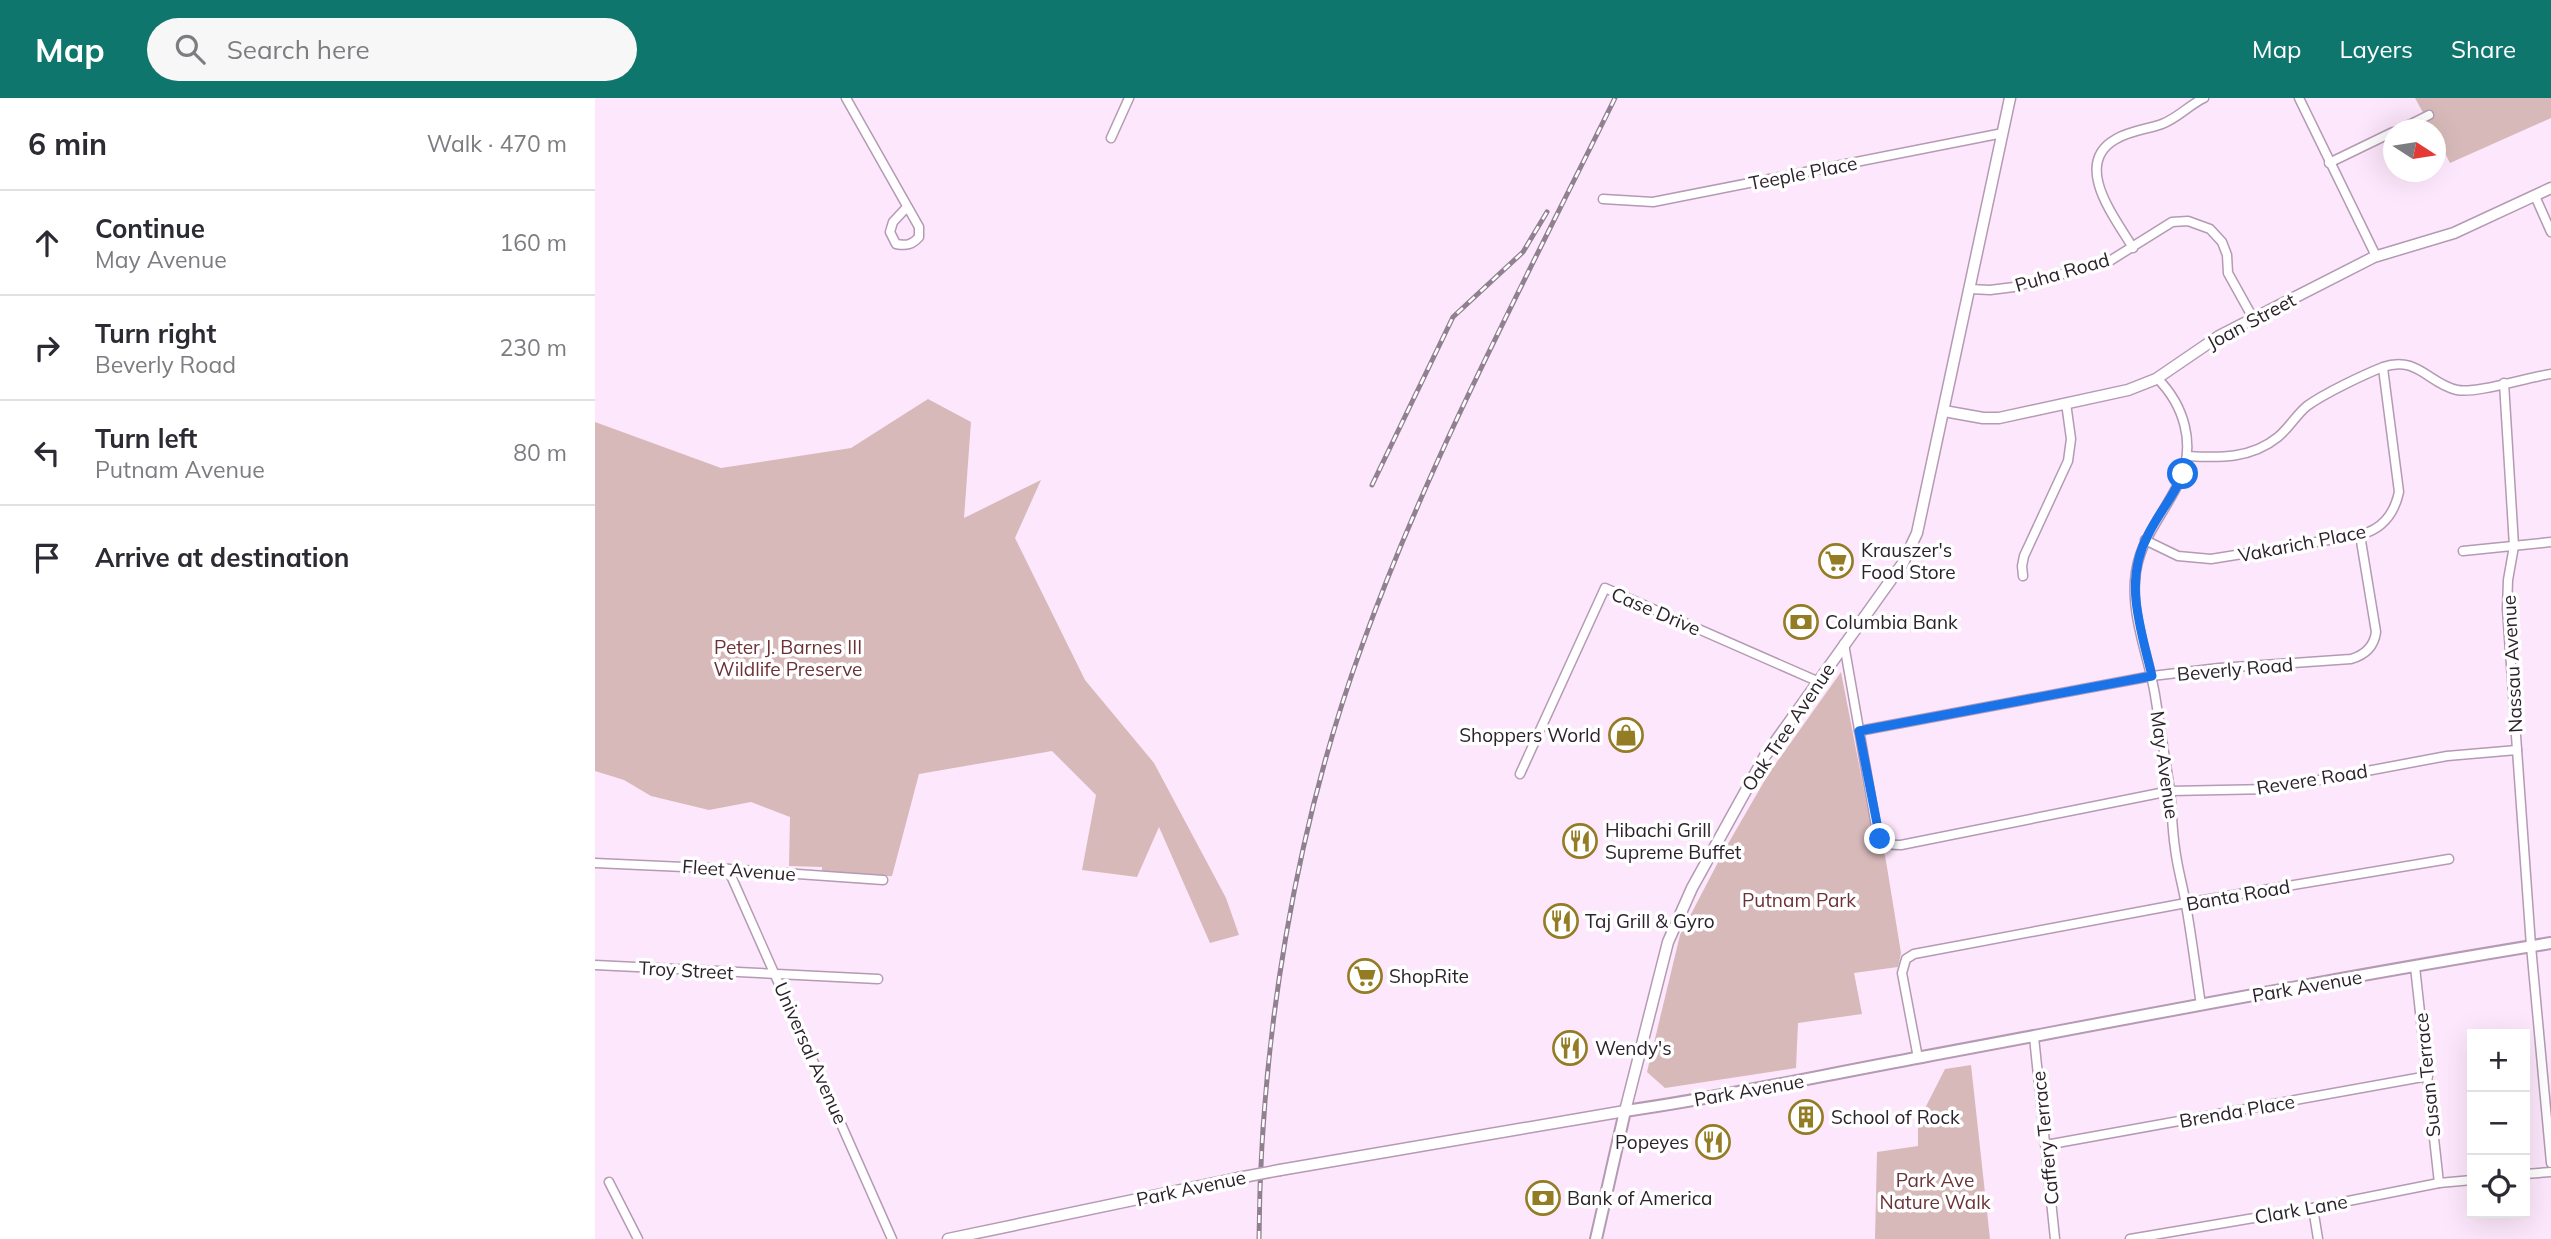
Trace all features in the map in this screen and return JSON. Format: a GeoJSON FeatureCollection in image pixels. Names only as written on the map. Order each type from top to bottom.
{"type":"FeatureCollection","features":[{"type":"Feature","properties":{"kind":"main road","name":"Park Avenue"},"geometry":{"type":"LineString","coordinates":[[1625,1111],[1829,1077],[2201,1005],[2551,943]]}},
{"type":"Feature","properties":{"kind":"main road","name":"Oak Tree Avenue"},"geometry":{"type":"LineString","coordinates":[[1596,1239],[1625,1111]]}},
{"type":"Feature","properties":{"kind":"street"},"geometry":{"type":"LineString","coordinates":[[846,98],[919,226],[919,237],[914,243],[905,246],[896,244],[890,232],[893,222],[907,207]]}},
{"type":"Feature","properties":{"kind":"street"},"geometry":{"type":"LineString","coordinates":[[1111,138],[1129,98]]}},
{"type":"Feature","properties":{"kind":"street","name":"Oak Tree Avenue"},"geometry":{"type":"LineString","coordinates":[[1625,1111],[1663,961],[1678,916],[1752,777],[1817,681],[1899,569],[1912,546],[1944,411],[2010,98]]}},
{"type":"Feature","properties":{"kind":"street"},"geometry":{"type":"LineString","coordinates":[[2133,248],[2101,195],[2097,182],[2098,162],[2108,144],[2117,138],[2164,123],[2204,98]]}},
{"type":"Feature","properties":{"kind":"street"},"geometry":{"type":"LineString","coordinates":[[2299,98],[2376,256]]}},
{"type":"Feature","properties":{"kind":"street"},"geometry":{"type":"LineString","coordinates":[[2421,119],[2429,115]]}},
{"type":"Feature","properties":{"kind":"street","name":"Teeple Place"},"geometry":{"type":"LineString","coordinates":[[1603,199],[1653,202],[2003,133]]}},
{"type":"Feature","properties":{"kind":"street"},"geometry":{"type":"LineString","coordinates":[[2329,163],[2383,137]]}},
{"type":"Feature","properties":{"kind":"street","name":"Joan Street"},"geometry":{"type":"LineString","coordinates":[[1944,411],[1999,418],[2128,390],[2157,378],[2219,336],[2376,256],[2454,233],[2551,188]]}},
{"type":"Feature","properties":{"kind":"street"},"geometry":{"type":"LineString","coordinates":[[2535,196],[2551,232]]}},
{"type":"Feature","properties":{"kind":"street","name":"Puha Road"},"geometry":{"type":"LineString","coordinates":[[1969,289],[2002,289],[2108,262],[2172,222],[2188,221],[2210,229],[2222,242],[2227,255],[2228,273],[2253,318]]}},
{"type":"Feature","properties":{"kind":"street"},"geometry":{"type":"LineString","coordinates":[[2187,456],[2224,458],[2244,455],[2277,438],[2308,405],[2383,368],[2395,365],[2420,369],[2445,386],[2461,390],[2551,374]]}},
{"type":"Feature","properties":{"kind":"street","name":"Vakarich Place"},"geometry":{"type":"LineString","coordinates":[[2145,540],[2178,556],[2211,559],[2371,531],[2387,519],[2397,502],[2399,492],[2383,368]]}},
{"type":"Feature","properties":{"kind":"street","name":"May Avenue"},"geometry":{"type":"LineString","coordinates":[[2157,378],[2175,400],[2183,418],[2187,456],[2180,481],[2145,540],[2137,567],[2134,592],[2152,676],[2170,791],[2175,846],[2201,1005]]}},
{"type":"Feature","properties":{"kind":"street","name":"Nassau Avenue"},"geometry":{"type":"LineString","coordinates":[[2504,383],[2514,546],[2508,580],[2507,609],[2531,946],[2551,1163]]}},
{"type":"Feature","properties":{"kind":"street"},"geometry":{"type":"LineString","coordinates":[[2023,576],[2025,556],[2064,472],[2070,451],[2066,403]]}},
{"type":"Feature","properties":{"kind":"street","name":"Beverly Road"},"geometry":{"type":"LineString","coordinates":[[1859,731],[2152,676],[2361,656],[2372,646],[2376,632],[2360,535]]}},
{"type":"Feature","properties":{"kind":"street"},"geometry":{"type":"LineString","coordinates":[[2463,551],[2551,542]]}},
{"type":"Feature","properties":{"kind":"street","name":"Case Drive"},"geometry":{"type":"LineString","coordinates":[[1520,774],[1605,588],[1817,681]]}},
{"type":"Feature","properties":{"kind":"street"},"geometry":{"type":"LineString","coordinates":[[1844,644],[1859,731]]}},
{"type":"Feature","properties":{"kind":"street","name":"Revere Road"},"geometry":{"type":"LineString","coordinates":[[1859,731],[1877,832],[1884,843],[1901,845],[2170,791],[2271,789],[2447,755],[2517,750]]}},
{"type":"Feature","properties":{"kind":"street","name":"Banta Road"},"geometry":{"type":"LineString","coordinates":[[1918,1058],[1902,973],[1906,959],[1915,954],[2186,903],[2449,859]]}},
{"type":"Feature","properties":{"kind":"street","name":"Fleet Avenue"},"geometry":{"type":"LineString","coordinates":[[595,863],[883,880]]}},
{"type":"Feature","properties":{"kind":"street","name":"Universal Avenue"},"geometry":{"type":"LineString","coordinates":[[728,869],[892,1239]]}},
{"type":"Feature","properties":{"kind":"street","name":"Troy Street"},"geometry":{"type":"LineString","coordinates":[[595,965],[878,979]]}},
{"type":"Feature","properties":{"kind":"street","name":"Susan Terrace"},"geometry":{"type":"LineString","coordinates":[[2415,967],[2439,1183]]}},
{"type":"Feature","properties":{"kind":"street","name":"Caffery Terrace"},"geometry":{"type":"LineString","coordinates":[[2034,1037],[2055,1239]]}},
{"type":"Feature","properties":{"kind":"street","name":"Brenda Place"},"geometry":{"type":"LineString","coordinates":[[2046,1145],[2428,1076]]}},
{"type":"Feature","properties":{"kind":"street","name":"Park Avenue"},"geometry":{"type":"LineString","coordinates":[[948,1239],[1280,1170],[1625,1111]]}},
{"type":"Feature","properties":{"kind":"street"},"geometry":{"type":"LineString","coordinates":[[2530,1174],[2551,1172]]}},
{"type":"Feature","properties":{"kind":"street","name":"Clark Lane"},"geometry":{"type":"LineString","coordinates":[[2130,1239],[2313,1208],[2439,1183],[2467,1180]]}},
{"type":"Feature","properties":{"kind":"street"},"geometry":{"type":"LineString","coordinates":[[609,1182],[638,1239]]}},
{"type":"Feature","properties":{"kind":"street"},"geometry":{"type":"LineString","coordinates":[[2313,1208],[2318,1239]]}},
{"type":"Feature","properties":{"kind":"green space"},"geometry":{"type":"Polygon","coordinates":[[[2415,98],[2551,98],[2551,118],[2450,163],[2446,155],[2446,119],[2427,119],[2415,98]]]}},
{"type":"Feature","properties":{"kind":"green space","name":"Peter J. Barnes III Wildlife Preserve"},"geometry":{"type":"Polygon","coordinates":[[[928,399],[971,422],[964,518],[1041,480],[1015,538],[1085,680],[1154,763],[1226,898],[1239,935],[1210,943],[1159,827],[1137,877],[1082,870],[1096,795],[1052,751],[919,774],[892,876],[822,878],[822,867],[789,866],[790,817],[751,802],[709,810],[651,796],[624,780],[595,771],[595,422],[721,468],[851,448],[928,399]]]}},
{"type":"Feature","properties":{"kind":"green space","name":"Putnam Park"},"geometry":{"type":"Polygon","coordinates":[[[1841,672],[1874,842],[1885,855],[1901,953],[1898,967],[1854,973],[1862,1014],[1798,1023],[1796,1068],[1665,1088],[1647,1072],[1680,935],[1769,773],[1841,672]]]}},
{"type":"Feature","properties":{"kind":"green space","name":"Park Ave Nature Walk"},"geometry":{"type":"Polygon","coordinates":[[[1971,1065],[1990,1239],[1875,1239],[1877,1152],[1918,1146],[1918,1122],[1945,1069],[1971,1065]]]}},
{"type":"Feature","properties":{"kind":"railway"},"geometry":{"type":"LineString","coordinates":[[1259,1239],[1261,1164],[1274,1013],[1300,861],[1339,714],[1390,573],[1449,435],[1615,98]]}},
{"type":"Feature","properties":{"kind":"railway"},"geometry":{"type":"LineString","coordinates":[[1372,485],[1453,317],[1523,252],[1547,212]]}},
{"type":"Feature","properties":{"kind":"place","name":"Krauszer's Food Store"},"geometry":{"type":"Point","coordinates":[1836,561]}},
{"type":"Feature","properties":{"kind":"place","name":"Columbia Bank"},"geometry":{"type":"Point","coordinates":[1801,622]}},
{"type":"Feature","properties":{"kind":"place","name":"Shoppers World"},"geometry":{"type":"Point","coordinates":[1626,735]}},
{"type":"Feature","properties":{"kind":"place","name":"Hibachi Grill Supreme Buffet"},"geometry":{"type":"Point","coordinates":[1580,841]}},
{"type":"Feature","properties":{"kind":"place","name":"Taj Grill & Gyro"},"geometry":{"type":"Point","coordinates":[1561,921]}},
{"type":"Feature","properties":{"kind":"place","name":"ShopRite"},"geometry":{"type":"Point","coordinates":[1365,976]}},
{"type":"Feature","properties":{"kind":"place","name":"Wendy's"},"geometry":{"type":"Point","coordinates":[1570,1048]}},
{"type":"Feature","properties":{"kind":"place","name":"School of Rock"},"geometry":{"type":"Point","coordinates":[1806,1117]}},
{"type":"Feature","properties":{"kind":"place","name":"Popeyes"},"geometry":{"type":"Point","coordinates":[1713,1142]}},
{"type":"Feature","properties":{"kind":"place","name":"Bank of America"},"geometry":{"type":"Point","coordinates":[1543,1198]}},
{"type":"Feature","properties":{"kind":"route"},"geometry":{"type":"LineString","coordinates":[[1880,839],[1859,731],[2152,676],[2136,609],[2135,579],[2139,555],[2149,531],[2183,474]]}}]}
